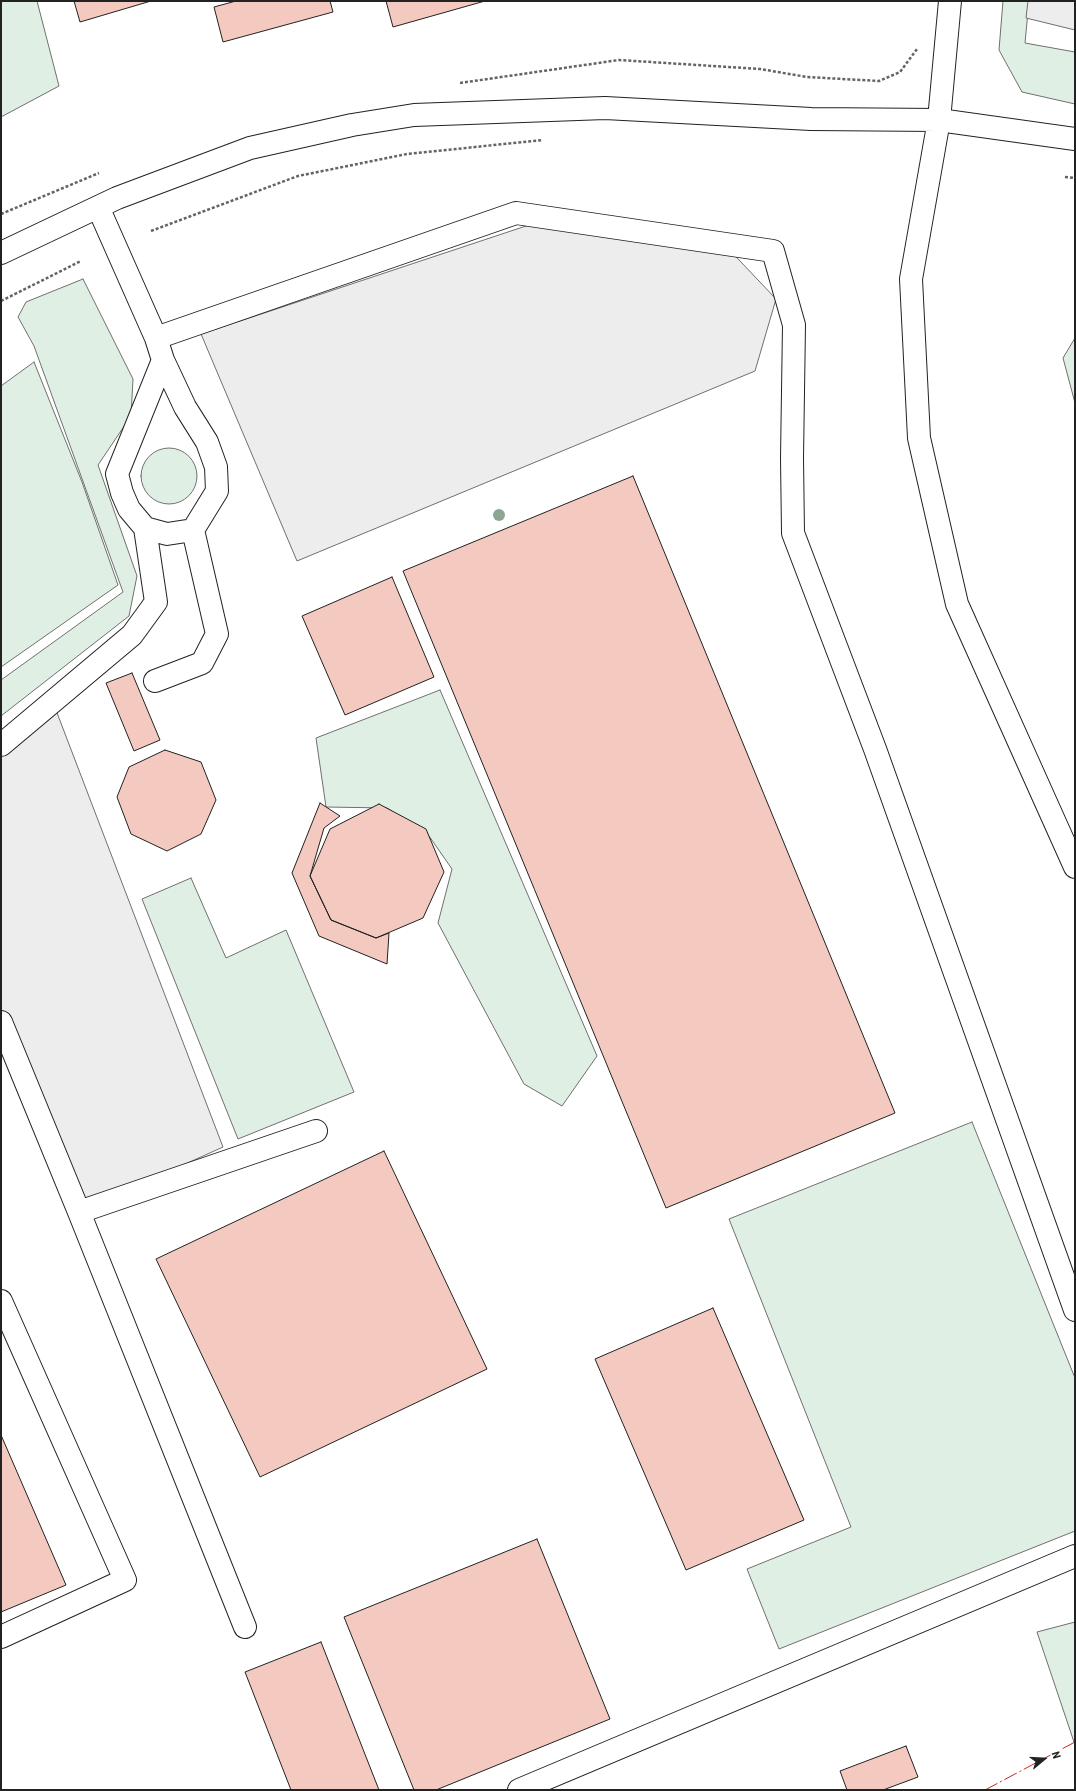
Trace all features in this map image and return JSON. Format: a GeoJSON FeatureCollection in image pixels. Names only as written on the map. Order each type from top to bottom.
{"type":"FeatureCollection","features":[{"type":"Feature","properties":{"kind":"street"},"geometry":{"type":"LineString","coordinates":[[950,1],[938,120],[911,279],[919,438],[956,604],[1075,866]]}},
{"type":"Feature","properties":{"kind":"street"},"geometry":{"type":"LineString","coordinates":[[1,254],[98,206],[250,148],[352,125],[414,115],[605,108],[811,119],[938,120],[1075,139]]}},
{"type":"Feature","properties":{"kind":"street"},"geometry":{"type":"LineString","coordinates":[[98,206],[156,338],[163,360],[185,407],[207,442],[216,467],[217,491],[193,530],[217,634],[202,663],[155,681]]}},
{"type":"Feature","properties":{"kind":"street"},"geometry":{"type":"LineString","coordinates":[[156,338],[516,213],[773,251],[794,325],[792,458],[793,533],[875,749],[1075,1310]]}},
{"type":"Feature","properties":{"kind":"street"},"geometry":{"type":"LineString","coordinates":[[1,745],[132,635],[156,602],[145,528],[129,509],[122,493],[117,474],[163,360]]}},
{"type":"Feature","properties":{"kind":"street"},"geometry":{"type":"LineString","coordinates":[[145,528],[167,534],[193,530]]}},
{"type":"Feature","properties":{"kind":"street"},"geometry":{"type":"LineString","coordinates":[[1,1022],[79,1212],[245,1627]]}},
{"type":"Feature","properties":{"kind":"street"},"geometry":{"type":"LineString","coordinates":[[79,1212],[316,1131]]}},
{"type":"Feature","properties":{"kind":"street"},"geometry":{"type":"LineString","coordinates":[[1,1301],[125,1580],[1,1637]]}},
{"type":"Feature","properties":{"kind":"street"},"geometry":{"type":"LineString","coordinates":[[519,1790],[1075,1556]]}},
{"type":"Feature","properties":{"kind":"path"},"geometry":{"type":"LineString","coordinates":[[151,231],[298,176],[407,154],[550,140]]}},
{"type":"Feature","properties":{"kind":"path"},"geometry":{"type":"LineString","coordinates":[[1064,177],[1075,178]]}},
{"type":"Feature","properties":{"kind":"path"},"geometry":{"type":"LineString","coordinates":[[1,301],[80,261]]}},
{"type":"Feature","properties":{"kind":"green space"},"geometry":{"type":"Polygon","coordinates":[[[1,1],[37,1],[59,86],[1,117],[1,1]]]}},
{"type":"Feature","properties":{"kind":"green space"},"geometry":{"type":"Polygon","coordinates":[[[1003,1],[1029,1],[1025,43],[1075,52],[1075,104],[1022,92],[999,50],[1003,1]]]}},
{"type":"Feature","properties":{"kind":"green space"},"geometry":{"type":"Polygon","coordinates":[[[83,279],[133,379],[131,416],[98,465],[137,576],[129,616],[1,716],[1,680],[123,592],[34,346],[18,317],[26,302],[83,279]]]}},
{"type":"Feature","properties":{"kind":"green space"},"geometry":{"type":"Polygon","coordinates":[[[1075,338],[1075,403],[1063,358],[1075,338]]]}},
{"type":"Feature","properties":{"kind":"green space"},"geometry":{"type":"Polygon","coordinates":[[[34,362],[82,482],[118,585],[1,667],[1,386],[34,362]]]}},
{"type":"Feature","properties":{"kind":"green space"},"geometry":{"type":"Polygon","coordinates":[[[169,448],[180,450],[189,456],[195,465],[197,476],[195,487],[189,496],[180,502],[169,504],[158,502],[149,496],[143,487],[141,476],[143,465],[149,456],[158,450],[169,448]]]}},
{"type":"Feature","properties":{"kind":"green space"},"geometry":{"type":"Polygon","coordinates":[[[440,690],[597,1056],[562,1106],[524,1084],[438,923],[452,869],[429,836],[387,808],[326,807],[316,738],[440,690]]]}},
{"type":"Feature","properties":{"kind":"green space"},"geometry":{"type":"Polygon","coordinates":[[[191,878],[226,958],[286,930],[354,1092],[238,1139],[142,899],[191,878]]]}},
{"type":"Feature","properties":{"kind":"green space"},"geometry":{"type":"Polygon","coordinates":[[[972,1122],[1075,1378],[1075,1531],[779,1649],[747,1569],[851,1527],[729,1219],[972,1122]]]}},
{"type":"Feature","properties":{"kind":"green space"},"geometry":{"type":"Polygon","coordinates":[[[1075,1622],[1075,1745],[1037,1632],[1075,1622]]]}},
{"type":"Feature","properties":{"kind":"shaded area"},"geometry":{"type":"Polygon","coordinates":[[[1028,1],[1075,1],[1075,30],[1026,18],[1028,1]]]}},
{"type":"Feature","properties":{"kind":"shaded area"},"geometry":{"type":"Polygon","coordinates":[[[544,220],[723,243],[776,299],[755,371],[297,561],[201,334],[544,220]]]}},
{"type":"Feature","properties":{"kind":"shaded area"},"geometry":{"type":"Polygon","coordinates":[[[54,705],[223,1147],[79,1212],[1,1022],[1,748],[54,705]]]}},
{"type":"Feature","properties":{"kind":"building"},"geometry":{"type":"Polygon","coordinates":[[[74,1],[151,1],[80,22],[74,1]]]}},
{"type":"Feature","properties":{"kind":"building"},"geometry":{"type":"Polygon","coordinates":[[[236,1],[330,1],[333,12],[223,42],[214,7],[236,1]]]}},
{"type":"Feature","properties":{"kind":"building"},"geometry":{"type":"Polygon","coordinates":[[[386,1],[485,1],[393,27],[386,1]]]}},
{"type":"Feature","properties":{"kind":"building"},"geometry":{"type":"Polygon","coordinates":[[[633,476],[895,1113],[666,1208],[403,571],[633,476]]]}},
{"type":"Feature","properties":{"kind":"building"},"geometry":{"type":"Polygon","coordinates":[[[392,577],[434,677],[345,715],[302,616],[392,577]]]}},
{"type":"Feature","properties":{"kind":"building"},"geometry":{"type":"Polygon","coordinates":[[[132,673],[160,740],[134,751],[106,683],[132,673]]]}},
{"type":"Feature","properties":{"kind":"building"},"geometry":{"type":"Polygon","coordinates":[[[165,750],[201,762],[216,800],[201,834],[167,851],[131,834],[117,797],[129,767],[165,750]]]}},
{"type":"Feature","properties":{"kind":"building"},"geometry":{"type":"Polygon","coordinates":[[[320,803],[340,816],[324,828],[310,876],[331,920],[376,938],[389,933],[387,964],[319,936],[292,873],[320,803]]]}},
{"type":"Feature","properties":{"kind":"building"},"geometry":{"type":"Polygon","coordinates":[[[379,804],[426,829],[444,872],[423,918],[376,938],[331,920],[310,876],[330,829],[379,804]]]}},
{"type":"Feature","properties":{"kind":"building"},"geometry":{"type":"Polygon","coordinates":[[[384,1151],[487,1369],[260,1477],[156,1259],[384,1151]]]}},
{"type":"Feature","properties":{"kind":"building"},"geometry":{"type":"Polygon","coordinates":[[[713,1308],[804,1520],[686,1570],[595,1359],[713,1308]]]}},
{"type":"Feature","properties":{"kind":"building"},"geometry":{"type":"Polygon","coordinates":[[[1,1435],[66,1585],[1,1612],[1,1435]]]}},
{"type":"Feature","properties":{"kind":"building"},"geometry":{"type":"Polygon","coordinates":[[[537,1539],[610,1719],[436,1790],[414,1790],[344,1617],[537,1539]]]}},
{"type":"Feature","properties":{"kind":"building"},"geometry":{"type":"Polygon","coordinates":[[[321,1642],[379,1790],[291,1790],[245,1672],[321,1642]]]}},
{"type":"Feature","properties":{"kind":"building"},"geometry":{"type":"Polygon","coordinates":[[[906,1746],[918,1777],[883,1790],[847,1790],[840,1771],[906,1746]]]}},
{"type":"Feature","properties":{"kind":"power"},"geometry":{"type":"LineString","coordinates":[[985,1790],[1075,1742]]}}]}
